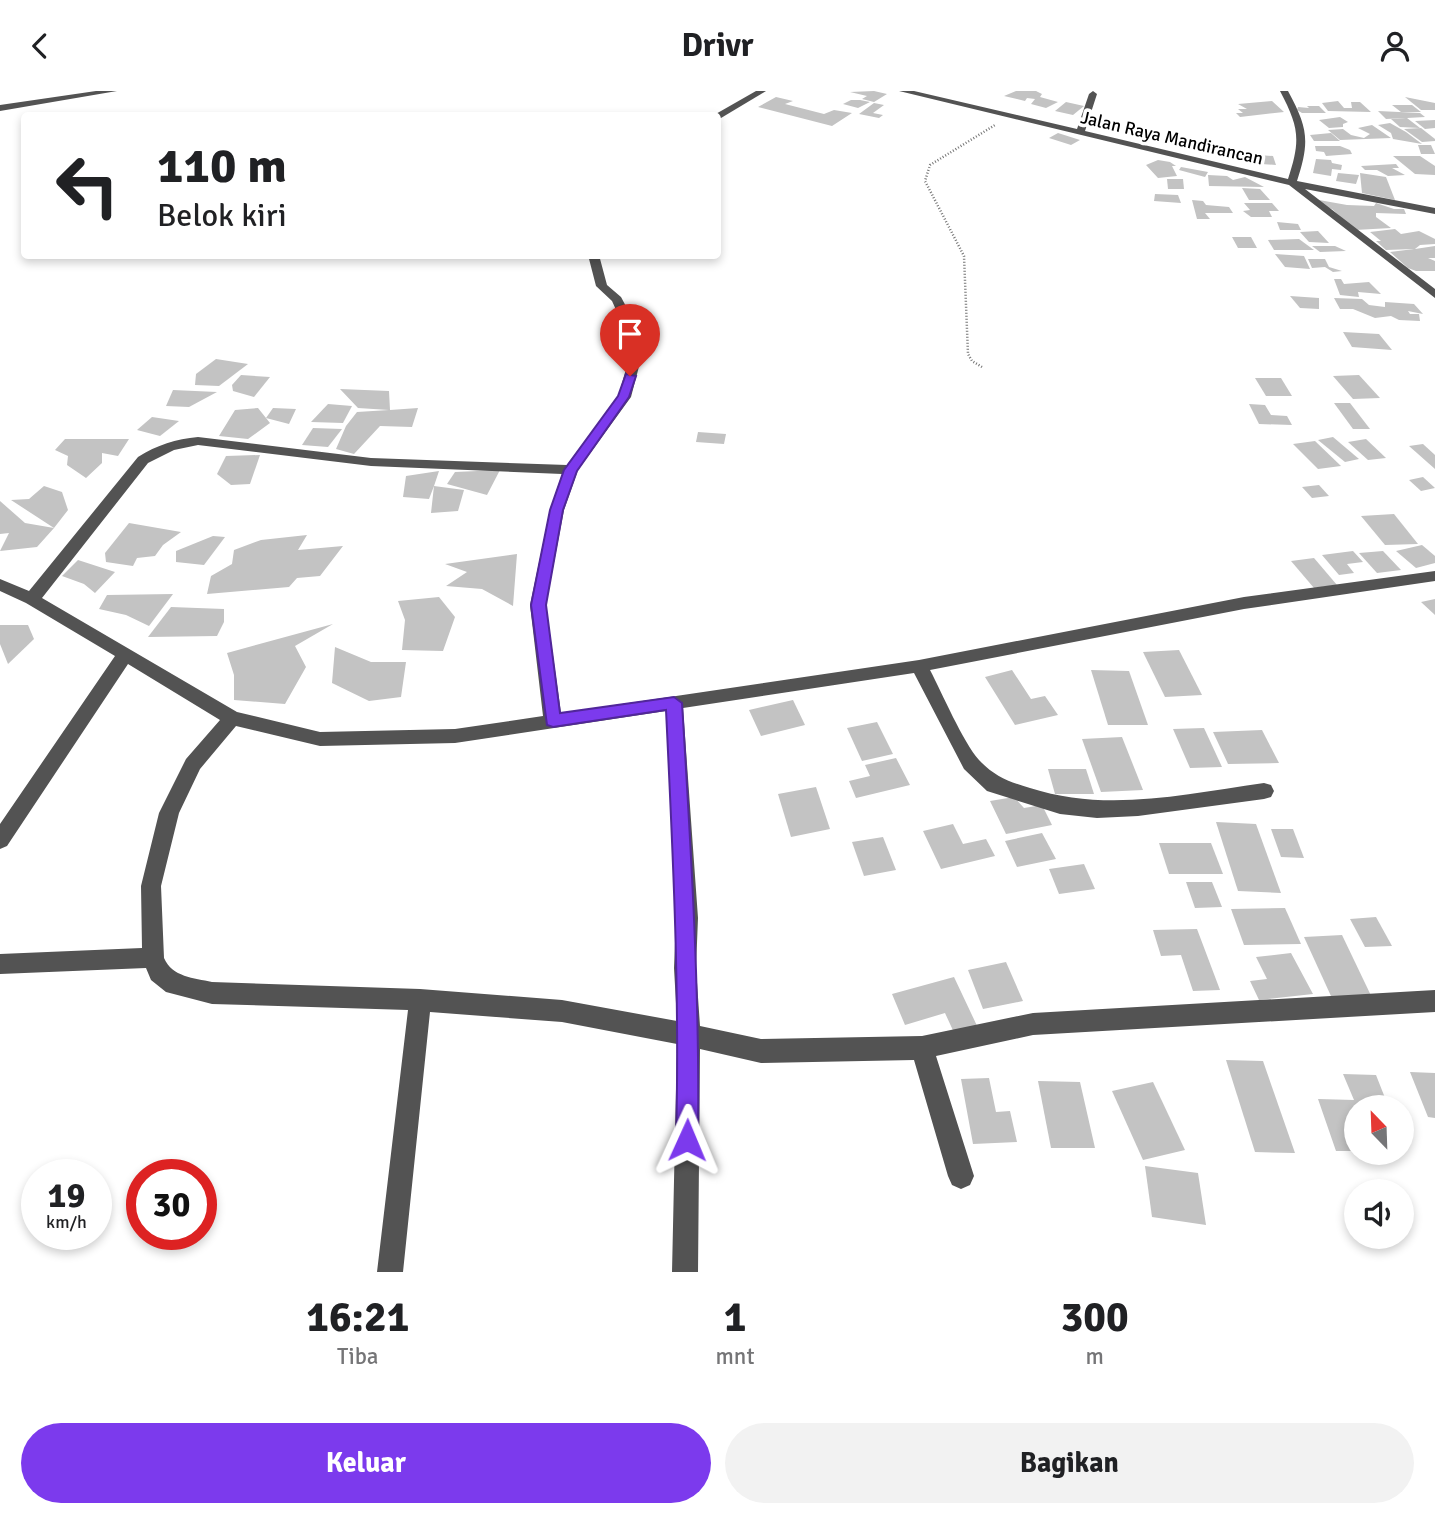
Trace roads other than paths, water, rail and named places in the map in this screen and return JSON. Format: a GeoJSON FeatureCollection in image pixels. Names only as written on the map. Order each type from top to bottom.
{"type":"FeatureCollection","features":[{"type":"Feature","properties":{"kind":"street"},"geometry":{"type":"LineString","coordinates":[[0,108],[113,91]]}},
{"type":"Feature","properties":{"kind":"street"},"geometry":{"type":"LineString","coordinates":[[721,113],[762,91]]}},
{"type":"Feature","properties":{"kind":"street","name":"Jalan Raya Mandirancan"},"geometry":{"type":"LineString","coordinates":[[903,91],[1292,183],[1435,211]]}},
{"type":"Feature","properties":{"kind":"street"},"geometry":{"type":"LineString","coordinates":[[1284,91],[1301,121],[1305,144],[1292,183],[1435,295]]}},
{"type":"Feature","properties":{"kind":"street"},"geometry":{"type":"LineString","coordinates":[[1080,133],[1093,94]]}},
{"type":"Feature","properties":{"kind":"street"},"geometry":{"type":"LineString","coordinates":[[553,721],[538,605],[557,510],[570,470],[624,397],[636,355],[624,312],[617,299],[602,286],[594,259]]}},
{"type":"Feature","properties":{"kind":"street"},"geometry":{"type":"LineString","coordinates":[[32,599],[143,460],[177,443],[198,442],[372,462],[570,470]]}},
{"type":"Feature","properties":{"kind":"street"},"geometry":{"type":"LineString","coordinates":[[0,585],[32,599],[232,718],[320,739],[455,736],[919,666],[1244,603],[1435,576]]}},
{"type":"Feature","properties":{"kind":"street"},"geometry":{"type":"LineString","coordinates":[[0,839],[125,655]]}},
{"type":"Feature","properties":{"kind":"street"},"geometry":{"type":"LineString","coordinates":[[919,666],[971,764],[994,785],[1060,806],[1097,810],[1138,808],[1264,791]]}},
{"type":"Feature","properties":{"kind":"street"},"geometry":{"type":"LineString","coordinates":[[674,703],[687,918],[685,968],[689,1035],[685,1272]]}},
{"type":"Feature","properties":{"kind":"street"},"geometry":{"type":"LineString","coordinates":[[232,718],[193,765],[169,813],[151,886],[153,958],[159,973],[174,984],[212,993],[420,1000],[562,1010],[761,1051],[922,1048],[1033,1024],[1435,1001]]}},
{"type":"Feature","properties":{"kind":"street"},"geometry":{"type":"LineString","coordinates":[[0,964],[153,958]]}},
{"type":"Feature","properties":{"kind":"street"},"geometry":{"type":"LineString","coordinates":[[390,1272],[420,1000]]}},
{"type":"Feature","properties":{"kind":"street"},"geometry":{"type":"LineString","coordinates":[[922,1048],[961,1176]]}}]}
